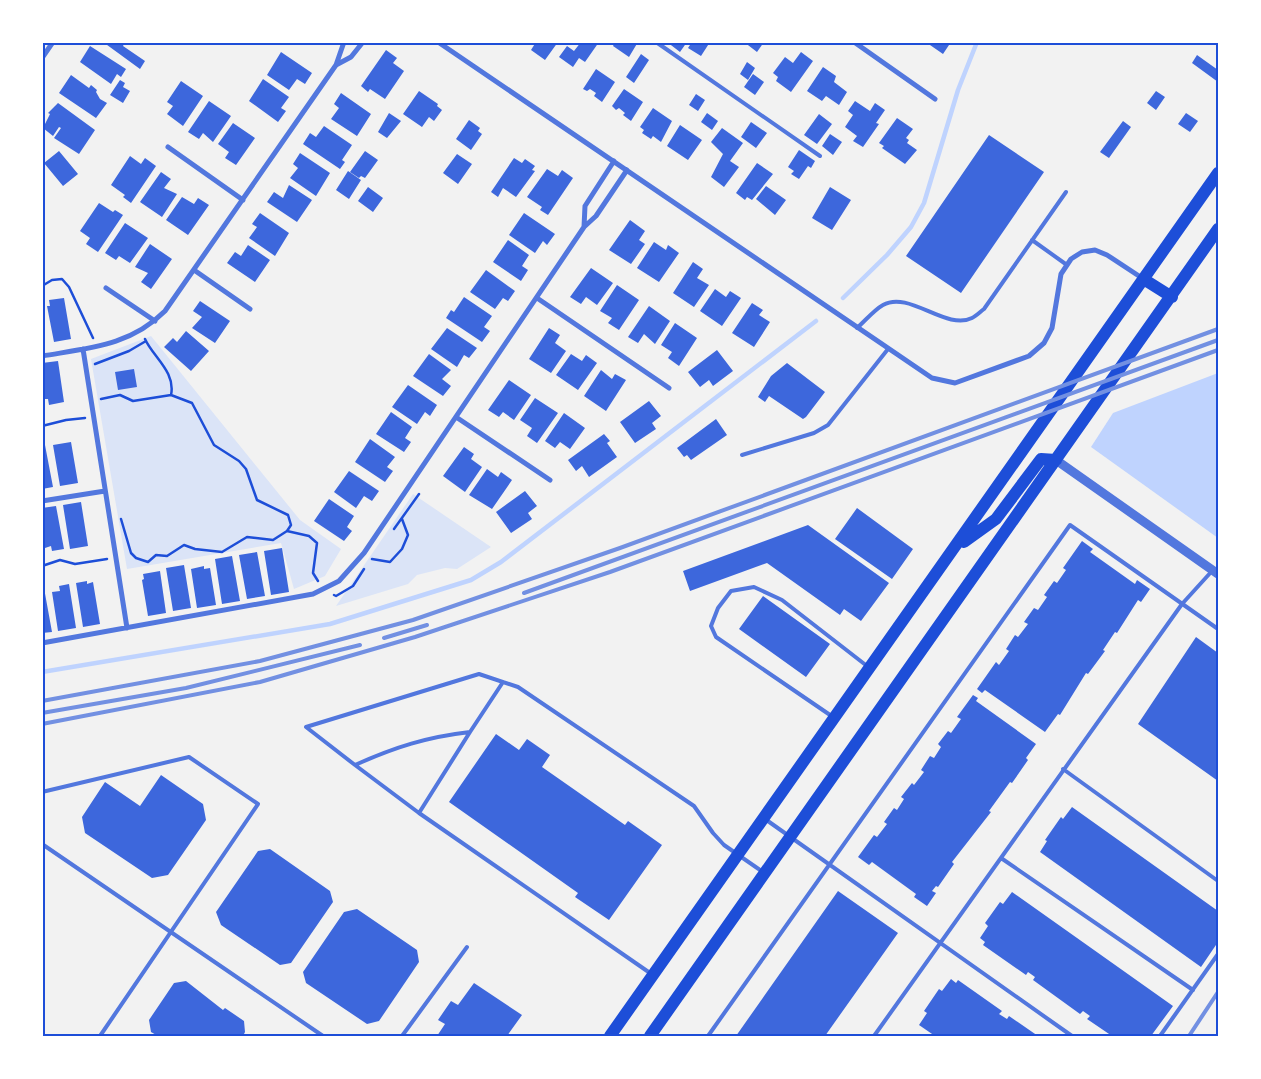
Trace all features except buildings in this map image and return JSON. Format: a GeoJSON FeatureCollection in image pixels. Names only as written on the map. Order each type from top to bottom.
{"type":"FeatureCollection","features":[{"type":"Feature","properties":{"kind":"main road"},"geometry":{"type":"LineString","coordinates":[[610,1036],[1145,280],[1218,173]]}},
{"type":"Feature","properties":{"kind":"main road"},"geometry":{"type":"LineString","coordinates":[[650,1036],[1172,297],[1218,229]]}},
{"type":"Feature","properties":{"kind":"main road"},"geometry":{"type":"LineString","coordinates":[[1145,280],[1172,297]]}},
{"type":"Feature","properties":{"kind":"main road"},"geometry":{"type":"LineString","coordinates":[[954,550],[996,520],[1041,459],[1056,460]]}},
{"type":"Feature","properties":{"kind":"street"},"geometry":{"type":"LineString","coordinates":[[42,58],[53,42]]}},
{"type":"Feature","properties":{"kind":"street"},"geometry":{"type":"LineString","coordinates":[[42,356],[112,344],[142,330],[155,321],[194,270],[336,65],[344,42]]}},
{"type":"Feature","properties":{"kind":"street"},"geometry":{"type":"LineString","coordinates":[[336,65],[351,57],[363,42]]}},
{"type":"Feature","properties":{"kind":"street"},"geometry":{"type":"LineString","coordinates":[[438,42],[932,378],[954,383],[1030,356],[1044,343],[1052,328],[1061,274],[1071,259],[1082,252],[1095,250],[1107,254],[1145,280]]}},
{"type":"Feature","properties":{"kind":"street"},"geometry":{"type":"LineString","coordinates":[[854,42],[935,99]]}},
{"type":"Feature","properties":{"kind":"street"},"geometry":{"type":"LineString","coordinates":[[168,147],[243,200]]}},
{"type":"Feature","properties":{"kind":"street"},"geometry":{"type":"LineString","coordinates":[[584,227],[586,206],[614,161]]}},
{"type":"Feature","properties":{"kind":"street"},"geometry":{"type":"LineString","coordinates":[[42,643],[313,594],[339,581],[364,553],[584,227],[596,216],[627,170]]}},
{"type":"Feature","properties":{"kind":"street"},"geometry":{"type":"LineString","coordinates":[[194,270],[250,310]]}},
{"type":"Feature","properties":{"kind":"street"},"geometry":{"type":"LineString","coordinates":[[106,288],[155,321]]}},
{"type":"Feature","properties":{"kind":"street"},"geometry":{"type":"LineString","coordinates":[[537,298],[669,388]]}},
{"type":"Feature","properties":{"kind":"street"},"geometry":{"type":"LineString","coordinates":[[83,349],[127,628]]}},
{"type":"Feature","properties":{"kind":"street"},"geometry":{"type":"LineString","coordinates":[[456,417],[550,480]]}},
{"type":"Feature","properties":{"kind":"street"},"geometry":{"type":"LineString","coordinates":[[1056,460],[1216,572]]}},
{"type":"Feature","properties":{"kind":"street"},"geometry":{"type":"LineString","coordinates":[[42,501],[105,491]]}},
{"type":"Feature","properties":{"kind":"lane"},"geometry":{"type":"LineString","coordinates":[[656,42],[820,156]]}},
{"type":"Feature","properties":{"kind":"lane"},"geometry":{"type":"LineString","coordinates":[[857,328],[884,304],[899,302],[920,307],[951,320],[970,319],[984,309],[1066,192]]}},
{"type":"Feature","properties":{"kind":"lane"},"geometry":{"type":"LineString","coordinates":[[1032,240],[1067,265]]}},
{"type":"Feature","properties":{"kind":"lane"},"geometry":{"type":"LineString","coordinates":[[742,455],[814,433],[828,425],[888,349]]}},
{"type":"Feature","properties":{"kind":"lane"},"geometry":{"type":"LineString","coordinates":[[708,1036],[828,864],[1070,525],[1218,629]]}},
{"type":"Feature","properties":{"kind":"lane"},"geometry":{"type":"LineString","coordinates":[[881,1036],[876,1035],[1182,604],[1216,572]]}},
{"type":"Feature","properties":{"kind":"lane"},"geometry":{"type":"LineString","coordinates":[[835,719],[716,637],[711,626],[718,608],[731,591],[754,588],[782,600],[871,668]]}},
{"type":"Feature","properties":{"kind":"lane"},"geometry":{"type":"LineString","coordinates":[[654,976],[419,813],[306,727],[479,674],[518,686],[694,806],[712,833],[765,873]]}},
{"type":"Feature","properties":{"kind":"lane"},"geometry":{"type":"LineString","coordinates":[[419,813],[503,682]]}},
{"type":"Feature","properties":{"kind":"lane"},"geometry":{"type":"LineString","coordinates":[[356,765],[391,748],[433,736],[470,732]]}},
{"type":"Feature","properties":{"kind":"lane"},"geometry":{"type":"LineString","coordinates":[[42,792],[189,757],[258,804],[100,1036]]}},
{"type":"Feature","properties":{"kind":"lane"},"geometry":{"type":"LineString","coordinates":[[1063,770],[1218,881]]}},
{"type":"Feature","properties":{"kind":"lane"},"geometry":{"type":"LineString","coordinates":[[765,819],[1072,1036]]}},
{"type":"Feature","properties":{"kind":"lane"},"geometry":{"type":"LineString","coordinates":[[42,844],[323,1036]]}},
{"type":"Feature","properties":{"kind":"lane"},"geometry":{"type":"LineString","coordinates":[[1001,858],[1193,990]]}},
{"type":"Feature","properties":{"kind":"lane"},"geometry":{"type":"LineString","coordinates":[[402,1036],[467,947]]}},
{"type":"Feature","properties":{"kind":"lane"},"geometry":{"type":"LineString","coordinates":[[1160,1036],[1218,954]]}},
{"type":"Feature","properties":{"kind":"path"},"geometry":{"type":"LineString","coordinates":[[42,286],[52,280],[62,279],[69,286],[97,346]]}},
{"type":"Feature","properties":{"kind":"path"},"geometry":{"type":"LineString","coordinates":[[142,330],[149,348],[162,361],[173,386],[171,394]]}},
{"type":"Feature","properties":{"kind":"path"},"geometry":{"type":"LineString","coordinates":[[96,372],[95,364],[129,351],[146,341]]}},
{"type":"Feature","properties":{"kind":"path"},"geometry":{"type":"LineString","coordinates":[[101,408],[99,399],[120,395],[133,401],[171,394],[192,403],[214,445],[239,461],[246,469],[257,500],[288,515],[291,525],[287,531],[273,540],[246,537],[222,552],[195,549],[184,545],[167,556],[156,555],[148,562],[136,558],[131,552],[121,517]]}},
{"type":"Feature","properties":{"kind":"path"},"geometry":{"type":"LineString","coordinates":[[42,426],[66,420],[94,417]]}},
{"type":"Feature","properties":{"kind":"path"},"geometry":{"type":"LineString","coordinates":[[372,559],[390,562],[402,549],[408,535],[402,518]]}},
{"type":"Feature","properties":{"kind":"path"},"geometry":{"type":"LineString","coordinates":[[287,531],[309,536],[316,543],[312,573],[323,590]]}},
{"type":"Feature","properties":{"kind":"path"},"geometry":{"type":"LineString","coordinates":[[42,566],[60,560],[75,564],[116,557]]}},
{"type":"Feature","properties":{"kind":"shaded area"},"geometry":{"type":"Polygon","coordinates":[[[151,336],[300,520],[341,549],[325,576],[294,589],[281,543],[127,569],[91,359],[151,336]]]}},
{"type":"Feature","properties":{"kind":"shaded area"},"geometry":{"type":"Polygon","coordinates":[[[413,494],[491,547],[457,569],[445,568],[417,575],[408,584],[336,606],[413,494]]]}},
{"type":"Feature","properties":{"kind":"water"},"geometry":{"type":"Polygon","coordinates":[[[1218,373],[1218,538],[1091,447],[1113,413],[1218,373]]]}},
{"type":"Feature","properties":{"kind":"waterway"},"geometry":{"type":"LineString","coordinates":[[843,298],[887,255],[911,227],[924,203],[958,90],[977,42]]}},
{"type":"Feature","properties":{"kind":"waterway"},"geometry":{"type":"LineString","coordinates":[[42,672],[330,624],[471,580],[501,562],[816,321]]}},
{"type":"Feature","properties":{"kind":"railway"},"geometry":{"type":"LineString","coordinates":[[42,701],[260,661],[413,620],[620,548],[1218,329]]}},
{"type":"Feature","properties":{"kind":"railway"},"geometry":{"type":"LineString","coordinates":[[524,593],[1218,340]]}},
{"type":"Feature","properties":{"kind":"railway"},"geometry":{"type":"LineString","coordinates":[[42,724],[260,682],[415,637],[610,572],[1218,350]]}},
{"type":"Feature","properties":{"kind":"railway"},"geometry":{"type":"LineString","coordinates":[[384,638],[427,625]]}},
{"type":"Feature","properties":{"kind":"railway"},"geometry":{"type":"LineString","coordinates":[[42,713],[186,688],[360,645]]}},
{"type":"Feature","properties":{"kind":"railway"},"geometry":{"type":"LineString","coordinates":[[1189,1036],[1218,992]]}}]}
